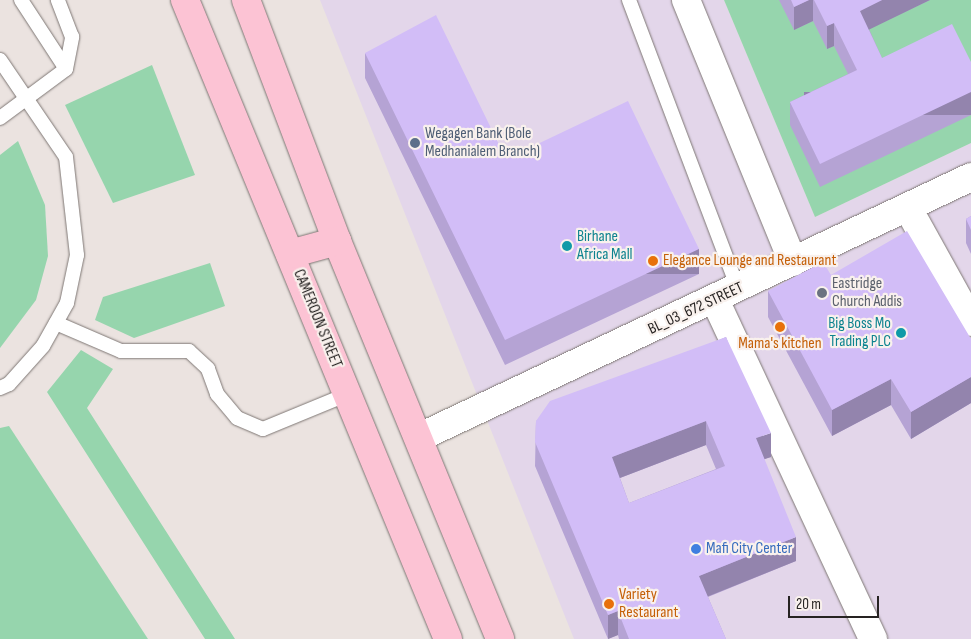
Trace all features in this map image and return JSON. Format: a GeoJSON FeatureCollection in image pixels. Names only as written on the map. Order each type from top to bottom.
{"type":"FeatureCollection","features":[{"type":"Feature","properties":{"kind":"main road","name":"CAMEROON STREET"},"geometry":{"type":"LineString","coordinates":[[185,0],[448,639]]}},
{"type":"Feature","properties":{"kind":"main road"},"geometry":{"type":"LineString","coordinates":[[246,0],[338,241],[420,437],[500,639]]}},
{"type":"Feature","properties":{"kind":"main road"},"geometry":{"type":"LineString","coordinates":[[290,254],[338,241]]}},
{"type":"Feature","properties":{"kind":"street"},"geometry":{"type":"LineString","coordinates":[[686,0],[793,262]]}},
{"type":"Feature","properties":{"kind":"street","name":"BL_03_672 STREET"},"geometry":{"type":"LineString","coordinates":[[420,437],[793,262],[909,210],[971,177]]}},
{"type":"Feature","properties":{"kind":"street"},"geometry":{"type":"LineString","coordinates":[[909,210],[971,322]]}},
{"type":"Feature","properties":{"kind":"street"},"geometry":{"type":"LineString","coordinates":[[727,294],[873,639]]}},
{"type":"Feature","properties":{"kind":"lane"},"geometry":{"type":"LineString","coordinates":[[21,0],[66,69]]}},
{"type":"Feature","properties":{"kind":"lane"},"geometry":{"type":"LineString","coordinates":[[0,118],[66,69],[72,36],[58,0]]}},
{"type":"Feature","properties":{"kind":"lane"},"geometry":{"type":"LineString","coordinates":[[629,0],[727,294]]}},
{"type":"Feature","properties":{"kind":"lane"},"geometry":{"type":"LineString","coordinates":[[0,60],[28,96],[66,157],[74,205],[77,255],[67,303],[43,346],[0,388]]}},
{"type":"Feature","properties":{"kind":"lane"},"geometry":{"type":"LineString","coordinates":[[56,323],[121,351],[189,351],[208,369],[217,394],[237,418],[263,429],[348,394]]}},
{"type":"Feature","properties":{"kind":"shaded area"},"geometry":{"type":"Polygon","coordinates":[[[320,0],[724,0],[815,217],[971,143],[971,639],[574,639],[320,0]]]}},
{"type":"Feature","properties":{"kind":"green space"},"geometry":{"type":"Polygon","coordinates":[[[724,0],[971,0],[971,143],[815,217],[724,0]]]}},
{"type":"Feature","properties":{"kind":"green space"},"geometry":{"type":"Polygon","coordinates":[[[152,65],[195,175],[113,203],[65,105],[152,65]]]}},
{"type":"Feature","properties":{"kind":"green space"},"geometry":{"type":"Polygon","coordinates":[[[18,141],[45,205],[48,256],[36,300],[0,348],[0,155],[18,141]]]}},
{"type":"Feature","properties":{"kind":"green space"},"geometry":{"type":"Polygon","coordinates":[[[210,263],[225,306],[134,338],[95,320],[103,297],[210,263]]]}},
{"type":"Feature","properties":{"kind":"green space"},"geometry":{"type":"Polygon","coordinates":[[[81,350],[113,369],[87,408],[235,639],[205,639],[47,392],[81,350]]]}},
{"type":"Feature","properties":{"kind":"green space"},"geometry":{"type":"Polygon","coordinates":[[[9,426],[148,639],[0,639],[0,428],[9,426]]]}},
{"type":"Feature","properties":{"kind":"building"},"geometry":{"type":"Polygon","coordinates":[[[791,0],[809,0],[794,7],[791,0]]]}},
{"type":"Feature","properties":{"kind":"building"},"geometry":{"type":"Polygon","coordinates":[[[814,0],[882,0],[860,11],[882,58],[952,24],[971,62],[971,92],[820,164],[790,102],[857,70],[834,23],[827,26],[814,0]]]}},
{"type":"Feature","properties":{"kind":"building","name":"Birhane Africa Mall"},"geometry":{"type":"Polygon","coordinates":[[[436,15],[506,159],[628,101],[699,249],[505,340],[365,53],[436,15]]]}},
{"type":"Feature","properties":{"kind":"building"},"geometry":{"type":"Polygon","coordinates":[[[971,216],[971,230],[966,219],[971,216]]]}},
{"type":"Feature","properties":{"kind":"building"},"geometry":{"type":"Polygon","coordinates":[[[907,231],[971,339],[971,377],[911,412],[891,379],[832,410],[768,291],[823,262],[831,275],[907,231]]]}},
{"type":"Feature","properties":{"kind":"building"},"geometry":{"type":"Polygon","coordinates":[[[726,337],[771,433],[756,438],[796,537],[699,576],[726,639],[629,639],[618,611],[608,615],[535,442],[536,421],[550,401],[726,337]],[[706,421],[612,457],[629,503],[725,466],[706,421]]]}},
{"type":"Feature","properties":{"kind":"place","name":"Wegagen Bank (Bole Medhanialem Branch)"},"geometry":{"type":"Point","coordinates":[415,143]}},
{"type":"Feature","properties":{"kind":"place","name":"Birhane Africa Mall"},"geometry":{"type":"Point","coordinates":[567,246]}},
{"type":"Feature","properties":{"kind":"place","name":"Elegance Lounge and Restaurant"},"geometry":{"type":"Point","coordinates":[653,261]}},
{"type":"Feature","properties":{"kind":"place","name":"Eastridge Church Addis"},"geometry":{"type":"Point","coordinates":[822,293]}},
{"type":"Feature","properties":{"kind":"place","name":"Mama's kitchen"},"geometry":{"type":"Point","coordinates":[780,327]}},
{"type":"Feature","properties":{"kind":"place","name":"Big Boss Mo Trading PLC"},"geometry":{"type":"Point","coordinates":[901,333]}},
{"type":"Feature","properties":{"kind":"place","name":"Mafi City Center"},"geometry":{"type":"Point","coordinates":[696,549]}},
{"type":"Feature","properties":{"kind":"place","name":"Variety Restaurant"},"geometry":{"type":"Point","coordinates":[609,604]}}]}
